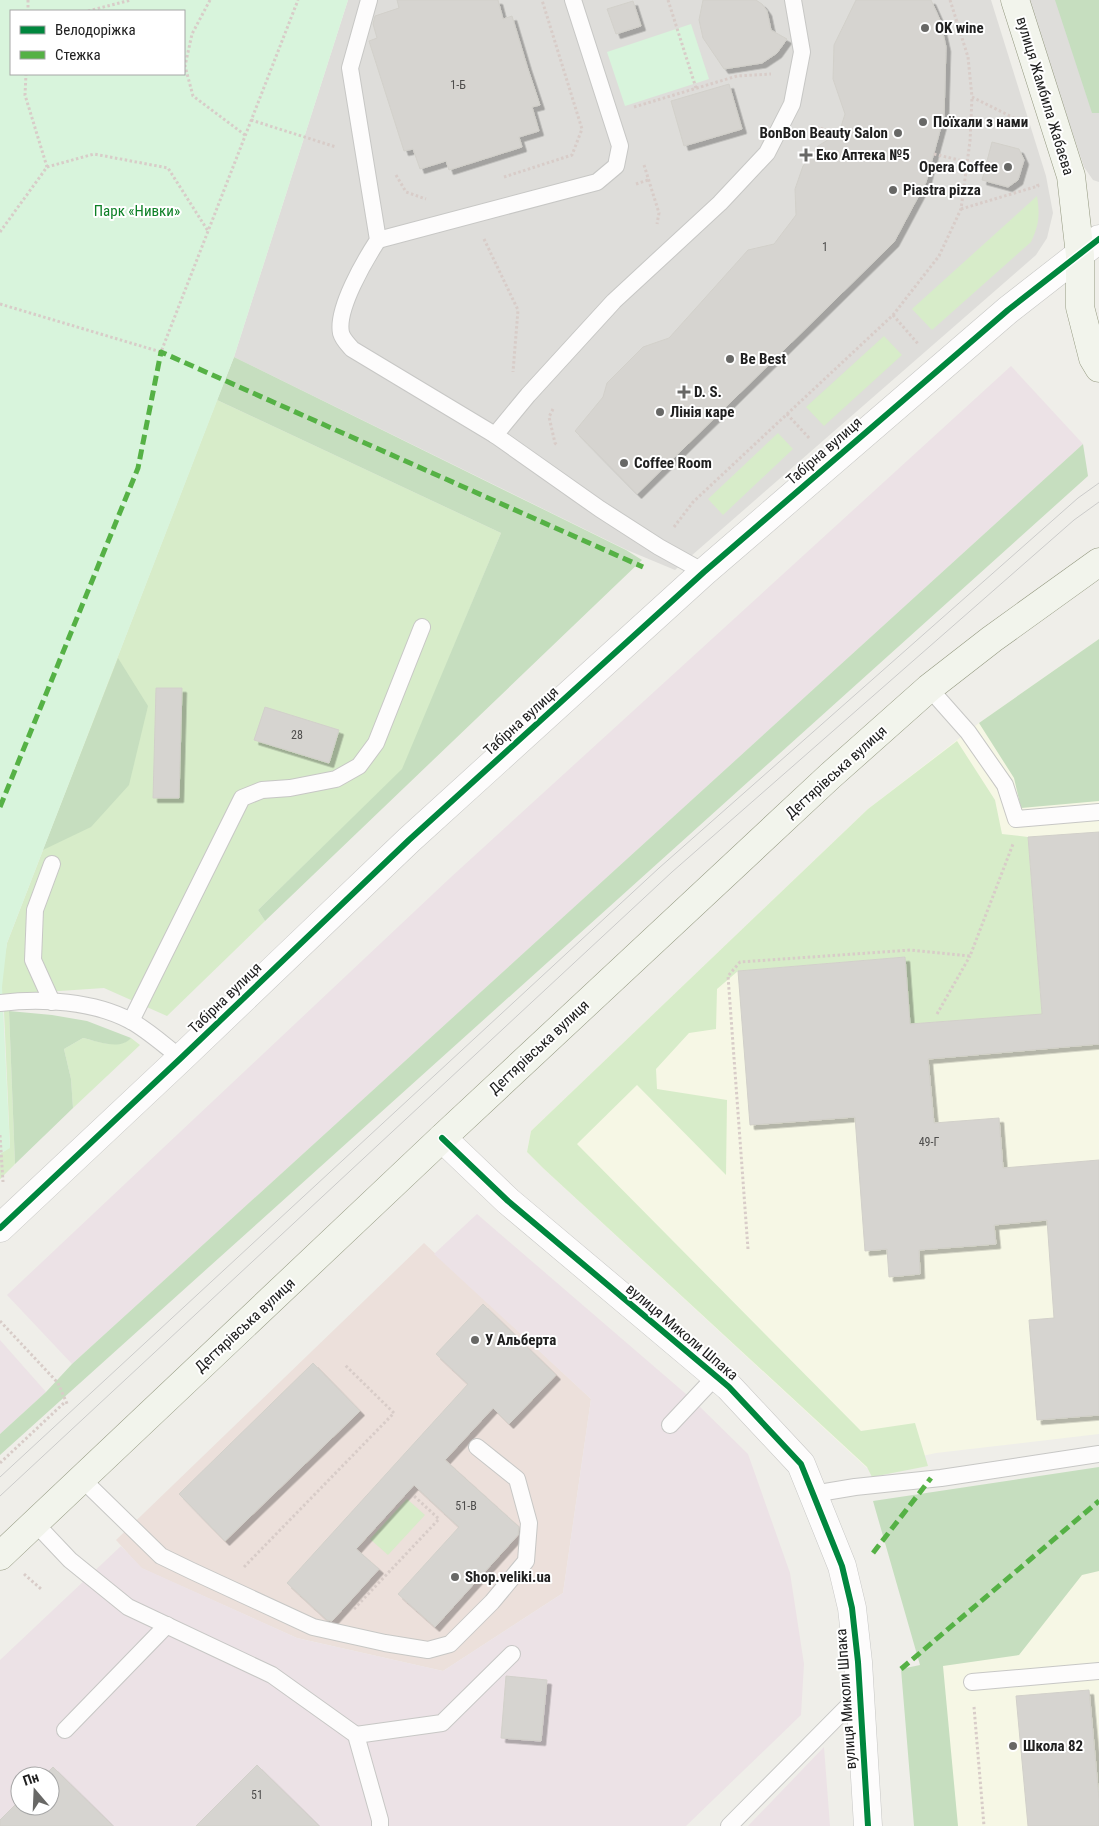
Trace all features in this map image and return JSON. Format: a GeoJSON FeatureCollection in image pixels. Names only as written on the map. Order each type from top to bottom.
{"type":"FeatureCollection","features":[{"type":"Feature","properties":{"kind":"main road","name":"вулиця Жамбила Жабаєва"},"geometry":{"type":"LineString","coordinates":[[1015,0],[1071,176],[1089,247],[1080,307],[1092,358],[1099,368]]}},
{"type":"Feature","properties":{"kind":"main road","name":"Дегтярівська вулиця"},"geometry":{"type":"LineString","coordinates":[[0,1556],[442,1138],[823,783],[929,688],[992,639],[1099,562]]}},
{"type":"Feature","properties":{"kind":"street","name":"Табірна вулиця"},"geometry":{"type":"LineString","coordinates":[[0,1228],[402,847],[704,572],[1008,310],[1089,247]]}},
{"type":"Feature","properties":{"kind":"street","name":"вулиця Миколи Шпака"},"geometry":{"type":"LineString","coordinates":[[442,1138],[508,1201],[716,1376],[800,1464],[842,1566],[852,1608],[868,1826]]}},
{"type":"Feature","properties":{"kind":"lane"},"geometry":{"type":"LineString","coordinates":[[369,0],[350,68],[378,240],[358,272],[341,318],[340,332],[343,339],[352,349],[495,435],[600,509],[659,547],[704,572]]}},
{"type":"Feature","properties":{"kind":"lane"},"geometry":{"type":"LineString","coordinates":[[378,240],[597,182],[616,166],[620,146],[573,0]]}},
{"type":"Feature","properties":{"kind":"lane"},"geometry":{"type":"LineString","coordinates":[[495,435],[528,395],[614,301],[720,203],[767,153],[792,104],[802,52],[793,0]]}},
{"type":"Feature","properties":{"kind":"lane"},"geometry":{"type":"LineString","coordinates":[[131,1021],[242,798],[262,790],[290,788],[336,779],[359,766],[376,743],[422,627]]}},
{"type":"Feature","properties":{"kind":"lane"},"geometry":{"type":"LineString","coordinates":[[929,688],[968,732],[1005,785],[1016,819],[1099,812]]}},
{"type":"Feature","properties":{"kind":"lane"},"geometry":{"type":"LineString","coordinates":[[52,864],[35,910],[33,960],[52,1002]]}},
{"type":"Feature","properties":{"kind":"lane"},"geometry":{"type":"LineString","coordinates":[[0,1002],[26,1000],[92,1006],[131,1021],[181,1058]]}},
{"type":"Feature","properties":{"kind":"lane"},"geometry":{"type":"LineString","coordinates":[[670,1425],[716,1376]]}},
{"type":"Feature","properties":{"kind":"lane"},"geometry":{"type":"LineString","coordinates":[[82,1479],[161,1556],[313,1627],[385,1643],[428,1650],[450,1644],[492,1602],[526,1561],[529,1523],[517,1479],[477,1447]]}},
{"type":"Feature","properties":{"kind":"lane"},"geometry":{"type":"LineString","coordinates":[[813,1494],[854,1486],[941,1478],[1099,1454]]}},
{"type":"Feature","properties":{"kind":"lane"},"geometry":{"type":"LineString","coordinates":[[35,1522],[89,1576],[128,1607],[272,1675],[356,1735],[380,1820],[380,1826]]}},
{"type":"Feature","properties":{"kind":"lane"},"geometry":{"type":"LineString","coordinates":[[66,1730],[167,1625]]}},
{"type":"Feature","properties":{"kind":"lane"},"geometry":{"type":"LineString","coordinates":[[356,1735],[442,1723],[512,1654]]}},
{"type":"Feature","properties":{"kind":"lane"},"geometry":{"type":"LineString","coordinates":[[972,1682],[1099,1670]]}},
{"type":"Feature","properties":{"kind":"lane"},"geometry":{"type":"LineString","coordinates":[[729,1826],[859,1694]]}},
{"type":"Feature","properties":{"kind":"path"},"geometry":{"type":"LineString","coordinates":[[92,10],[131,0]]}},
{"type":"Feature","properties":{"kind":"path"},"geometry":{"type":"LineString","coordinates":[[185,62],[192,34],[210,0]]}},
{"type":"Feature","properties":{"kind":"path"},"geometry":{"type":"LineString","coordinates":[[0,304],[161,352],[298,0]]}},
{"type":"Feature","properties":{"kind":"path"},"geometry":{"type":"LineString","coordinates":[[500,178],[572,155],[582,129],[542,0]]}},
{"type":"Feature","properties":{"kind":"path"},"geometry":{"type":"LineString","coordinates":[[668,0],[696,88]]}},
{"type":"Feature","properties":{"kind":"path"},"geometry":{"type":"LineString","coordinates":[[672,530],[693,502],[893,315],[939,256],[961,209],[970,140],[972,97],[968,57],[950,0]]}},
{"type":"Feature","properties":{"kind":"path"},"geometry":{"type":"LineString","coordinates":[[185,69],[193,96],[245,136]]}},
{"type":"Feature","properties":{"kind":"path"},"geometry":{"type":"LineString","coordinates":[[626,109],[737,76],[798,73]]}},
{"type":"Feature","properties":{"kind":"path"},"geometry":{"type":"LineString","coordinates":[[26,75],[24,95],[47,167]]}},
{"type":"Feature","properties":{"kind":"path"},"geometry":{"type":"LineString","coordinates":[[972,97],[1017,118],[1020,127]]}},
{"type":"Feature","properties":{"kind":"path"},"geometry":{"type":"LineString","coordinates":[[812,116],[811,126],[839,133]]}},
{"type":"Feature","properties":{"kind":"path"},"geometry":{"type":"LineString","coordinates":[[251,120],[364,156],[389,150],[396,175],[406,192],[427,199]]}},
{"type":"Feature","properties":{"kind":"path"},"geometry":{"type":"LineString","coordinates":[[0,232],[47,167],[94,154],[168,168],[208,231]]}},
{"type":"Feature","properties":{"kind":"path"},"geometry":{"type":"LineString","coordinates":[[934,154],[967,162]]}},
{"type":"Feature","properties":{"kind":"path"},"geometry":{"type":"LineString","coordinates":[[961,209],[1038,186],[1036,178]]}},
{"type":"Feature","properties":{"kind":"path"},"geometry":{"type":"LineString","coordinates":[[472,215],[518,310],[512,371],[528,395],[549,418],[555,443],[563,449]]}},
{"type":"Feature","properties":{"kind":"path"},"geometry":{"type":"LineString","coordinates":[[893,315],[920,346]]}},
{"type":"Feature","properties":{"kind":"path"},"geometry":{"type":"LineString","coordinates":[[549,418],[557,401]]}},
{"type":"Feature","properties":{"kind":"path"},"geometry":{"type":"LineString","coordinates":[[787,414],[810,440]]}},
{"type":"Feature","properties":{"kind":"path"},"geometry":{"type":"LineString","coordinates":[[937,1014],[970,956],[1014,842],[1016,819]]}},
{"type":"Feature","properties":{"kind":"path"},"geometry":{"type":"LineString","coordinates":[[748,1249],[728,976],[740,962],[911,950],[970,956]]}},
{"type":"Feature","properties":{"kind":"path"},"geometry":{"type":"LineString","coordinates":[[0,1135],[3,1182]]}},
{"type":"Feature","properties":{"kind":"path"},"geometry":{"type":"LineString","coordinates":[[0,1321],[58,1383],[67,1404],[0,1463]]}},
{"type":"Feature","properties":{"kind":"path"},"geometry":{"type":"LineString","coordinates":[[224,1586],[394,1413],[345,1365]]}},
{"type":"Feature","properties":{"kind":"path"},"geometry":{"type":"LineString","coordinates":[[334,1631],[439,1519],[414,1496]]}},
{"type":"Feature","properties":{"kind":"path"},"geometry":{"type":"LineString","coordinates":[[22,1572],[41,1588]]}},
{"type":"Feature","properties":{"kind":"path"},"geometry":{"type":"LineString","coordinates":[[972,1682],[984,1826]]}},
{"type":"Feature","properties":{"kind":"shaded area"},"geometry":{"type":"Polygon","coordinates":[[[348,0],[991,0],[1046,176],[1053,213],[1047,238],[1036,255],[675,570],[627,550],[234,357],[348,0]]]}},
{"type":"Feature","properties":{"kind":"shaded area"},"geometry":{"type":"Polygon","coordinates":[[[1028,0],[1099,0],[1099,182],[1093,180],[1084,167],[1028,0]]]}},
{"type":"Feature","properties":{"kind":"shaded area"},"geometry":{"type":"Polygon","coordinates":[[[1011,366],[1083,444],[72,1364],[7,1295],[450,878],[1011,366]]]}},
{"type":"Feature","properties":{"kind":"shaded area"},"geometry":{"type":"Polygon","coordinates":[[[1099,639],[1099,1434],[936,1453],[867,1468],[527,1152],[531,1131],[868,809],[979,723],[1099,639]]]}},
{"type":"Feature","properties":{"kind":"shaded area"},"geometry":{"type":"Polygon","coordinates":[[[477,1214],[693,1400],[748,1454],[790,1573],[804,1664],[801,1715],[686,1826],[0,1826],[0,1660],[121,1546],[142,1568],[297,1638],[443,1671],[563,1593],[591,1399],[434,1254],[477,1214]]]}},
{"type":"Feature","properties":{"kind":"shaded area"},"geometry":{"type":"Polygon","coordinates":[[[424,1243],[591,1399],[563,1593],[443,1671],[297,1638],[141,1568],[116,1540],[424,1243]]]}},
{"type":"Feature","properties":{"kind":"shaded area"},"geometry":{"type":"Polygon","coordinates":[[[0,1340],[46,1392],[0,1434],[0,1340]]]}},
{"type":"Feature","properties":{"kind":"shaded area","name":"Школа 82"},"geometry":{"type":"Polygon","coordinates":[[[1099,1521],[1099,1826],[934,1826],[920,1666],[1099,1521]]]}},
{"type":"Feature","properties":{"kind":"shaded area"},"geometry":{"type":"Polygon","coordinates":[[[824,1747],[830,1826],[748,1826],[824,1747]]]}},
{"type":"Feature","properties":{"kind":"green space","name":"Парк «Нивки»"},"geometry":{"type":"Polygon","coordinates":[[[0,0],[348,0],[234,357],[7,943],[2,987],[10,1148],[0,1154],[0,0]]]}},
{"type":"Feature","properties":{"kind":"green space"},"geometry":{"type":"Polygon","coordinates":[[[1055,0],[1099,0],[1099,113],[1092,113],[1055,0]]]}},
{"type":"Feature","properties":{"kind":"green space"},"geometry":{"type":"Polygon","coordinates":[[[691,24],[709,79],[625,106],[607,52],[691,24]]]}},
{"type":"Feature","properties":{"kind":"green space"},"geometry":{"type":"Polygon","coordinates":[[[1037,196],[1038,220],[1031,242],[932,330],[912,309],[1037,196]]]}},
{"type":"Feature","properties":{"kind":"green space"},"geometry":{"type":"Polygon","coordinates":[[[884,336],[902,355],[824,426],[806,407],[884,336]]]}},
{"type":"Feature","properties":{"kind":"green space"},"geometry":{"type":"Polygon","coordinates":[[[234,357],[626,550],[642,560],[265,921],[258,910],[402,769],[501,533],[217,400],[234,357]]]}},
{"type":"Feature","properties":{"kind":"green space"},"geometry":{"type":"Polygon","coordinates":[[[217,400],[501,533],[403,769],[258,910],[265,921],[167,1016],[104,988],[0,995],[0,983],[7,943],[217,400]]]}},
{"type":"Feature","properties":{"kind":"green space"},"geometry":{"type":"Polygon","coordinates":[[[778,433],[793,449],[723,515],[708,499],[778,433]]]}},
{"type":"Feature","properties":{"kind":"green space"},"geometry":{"type":"Polygon","coordinates":[[[1083,444],[1088,476],[0,1455],[0,1434],[46,1392],[72,1364],[1083,444]]]}},
{"type":"Feature","properties":{"kind":"green space"},"geometry":{"type":"Polygon","coordinates":[[[1099,639],[1099,801],[1021,808],[1014,778],[979,723],[1099,639]]]}},
{"type":"Feature","properties":{"kind":"green space"},"geometry":{"type":"Polygon","coordinates":[[[118,658],[148,706],[129,785],[91,827],[43,850],[118,658]]]}},
{"type":"Feature","properties":{"kind":"green space"},"geometry":{"type":"Polygon","coordinates":[[[957,741],[995,800],[1002,834],[1028,837],[1042,1014],[910,1024],[904,957],[738,971],[717,989],[716,1029],[689,1033],[656,1069],[657,1089],[727,1100],[726,1175],[637,1085],[577,1144],[861,1431],[915,1423],[928,1466],[872,1477],[867,1467],[527,1152],[531,1131],[868,809],[957,741]]]}},
{"type":"Feature","properties":{"kind":"green space"},"geometry":{"type":"Polygon","coordinates":[[[4,1011],[9,1011],[15,1164],[0,1179],[0,1154],[10,1147],[4,1011]]]}},
{"type":"Feature","properties":{"kind":"green space"},"geometry":{"type":"Polygon","coordinates":[[[9,1011],[52,1015],[87,1021],[131,1038],[126,1042],[115,1045],[83,1038],[64,1049],[71,1079],[73,1108],[15,1164],[9,1011]]]}},
{"type":"Feature","properties":{"kind":"green space"},"geometry":{"type":"Polygon","coordinates":[[[83,1038],[114,1044],[126,1042],[131,1038],[140,1045],[73,1108],[71,1079],[64,1049],[83,1038]]]}},
{"type":"Feature","properties":{"kind":"green space"},"geometry":{"type":"Polygon","coordinates":[[[1099,1467],[1099,1571],[1082,1575],[1019,1655],[943,1666],[958,1826],[914,1826],[901,1669],[920,1665],[873,1501],[1099,1467]]]}},
{"type":"Feature","properties":{"kind":"green space"},"geometry":{"type":"Polygon","coordinates":[[[407,1499],[425,1515],[388,1555],[370,1539],[407,1499]]]}},
{"type":"Feature","properties":{"kind":"building"},"geometry":{"type":"Polygon","coordinates":[[[397,0],[498,0],[503,19],[512,16],[540,105],[532,107],[539,131],[519,137],[522,147],[449,170],[446,161],[420,169],[413,149],[404,151],[369,41],[377,38],[373,24],[375,16],[399,8],[397,0]]]}},
{"type":"Feature","properties":{"kind":"building"},"geometry":{"type":"Polygon","coordinates":[[[703,0],[756,0],[767,11],[771,30],[787,39],[777,53],[762,63],[724,69],[703,38],[699,20],[703,0]]]}},
{"type":"Feature","properties":{"kind":"building"},"geometry":{"type":"Polygon","coordinates":[[[856,0],[931,0],[940,20],[946,47],[944,116],[926,182],[894,242],[637,494],[575,431],[603,397],[607,383],[643,347],[669,338],[748,250],[774,244],[796,215],[795,189],[803,166],[818,146],[839,133],[845,114],[833,79],[834,45],[856,0]]]}},
{"type":"Feature","properties":{"kind":"building"},"geometry":{"type":"Polygon","coordinates":[[[633,1],[641,26],[616,34],[607,9],[633,1]]]}},
{"type":"Feature","properties":{"kind":"building"},"geometry":{"type":"Polygon","coordinates":[[[729,84],[742,129],[684,146],[671,101],[729,84]]]}},
{"type":"Feature","properties":{"kind":"building"},"geometry":{"type":"Polygon","coordinates":[[[992,142],[1019,149],[1024,160],[1018,180],[1008,187],[982,180],[992,142]]]}},
{"type":"Feature","properties":{"kind":"building"},"geometry":{"type":"Polygon","coordinates":[[[156,688],[182,688],[179,798],[153,798],[156,688]]]}},
{"type":"Feature","properties":{"kind":"building"},"geometry":{"type":"Polygon","coordinates":[[[265,707],[339,730],[329,763],[254,740],[265,707]]]}},
{"type":"Feature","properties":{"kind":"building"},"geometry":{"type":"Polygon","coordinates":[[[1099,832],[1099,1044],[928,1059],[934,1123],[999,1118],[1003,1168],[1099,1160],[1099,1415],[1037,1420],[1029,1320],[1054,1318],[1047,1220],[994,1225],[996,1244],[919,1250],[920,1274],[889,1277],[887,1249],[865,1251],[855,1117],[750,1125],[738,971],[905,957],[910,1024],[1042,1014],[1028,837],[1099,832]]]}},
{"type":"Feature","properties":{"kind":"building"},"geometry":{"type":"Polygon","coordinates":[[[483,1304],[556,1375],[509,1424],[493,1408],[445,1460],[519,1527],[518,1535],[435,1627],[398,1594],[459,1527],[414,1485],[356,1549],[379,1569],[332,1621],[327,1620],[287,1583],[468,1384],[436,1354],[483,1304]]]}},
{"type":"Feature","properties":{"kind":"building"},"geometry":{"type":"Polygon","coordinates":[[[313,1363],[360,1411],[225,1541],[179,1494],[313,1363]]]}},
{"type":"Feature","properties":{"kind":"building"},"geometry":{"type":"Polygon","coordinates":[[[506,1676],[547,1680],[541,1741],[501,1738],[506,1676]]]}},
{"type":"Feature","properties":{"kind":"building"},"geometry":{"type":"Polygon","coordinates":[[[1089,1690],[1099,1799],[1099,1826],[1028,1826],[1016,1696],[1089,1690]]]}},
{"type":"Feature","properties":{"kind":"building"},"geometry":{"type":"Polygon","coordinates":[[[257,1765],[319,1826],[196,1826],[257,1765]]]}},
{"type":"Feature","properties":{"kind":"building"},"geometry":{"type":"Polygon","coordinates":[[[60,1774],[113,1826],[0,1826],[0,1820],[10,1810],[10,1816],[60,1816],[60,1774]]]}},
{"type":"Feature","properties":{"kind":"tram line"},"geometry":{"type":"LineString","coordinates":[[0,1477],[659,868],[1078,498],[1099,483]]}},
{"type":"Feature","properties":{"kind":"tram line"},"geometry":{"type":"LineString","coordinates":[[0,1496],[672,872],[1074,520],[1099,502]]}},
{"type":"Feature","properties":{"kind":"marked path"},"geometry":{"type":"LineString","coordinates":[[0,807],[138,468],[161,352],[643,567]]}},
{"type":"Feature","properties":{"kind":"marked path"},"geometry":{"type":"LineString","coordinates":[[873,1553],[931,1478]]}},
{"type":"Feature","properties":{"kind":"marked path"},"geometry":{"type":"LineString","coordinates":[[901,1669],[1099,1501]]}},
{"type":"Feature","properties":{"kind":"cycle path"},"geometry":{"type":"LineString","coordinates":[[0,1228],[409,840],[704,572],[1008,310],[1099,239]]}},
{"type":"Feature","properties":{"kind":"cycle path"},"geometry":{"type":"LineString","coordinates":[[442,1138],[508,1201],[729,1387],[801,1464],[842,1566],[852,1608],[858,1662],[868,1826]]}},
{"type":"Feature","properties":{"kind":"place","name":"OK wine"},"geometry":{"type":"Point","coordinates":[925,28]}},
{"type":"Feature","properties":{"kind":"place","name":"Поїхали з нами"},"geometry":{"type":"Point","coordinates":[923,122]}},
{"type":"Feature","properties":{"kind":"place","name":"BonBon Beauty Salon"},"geometry":{"type":"Point","coordinates":[898,133]}},
{"type":"Feature","properties":{"kind":"place","name":"Еко Аптека №5"},"geometry":{"type":"Point","coordinates":[806,155]}},
{"type":"Feature","properties":{"kind":"place","name":"Opera Coffee"},"geometry":{"type":"Point","coordinates":[1008,167]}},
{"type":"Feature","properties":{"kind":"place","name":"Piastra pizza"},"geometry":{"type":"Point","coordinates":[893,190]}},
{"type":"Feature","properties":{"kind":"place","name":"Be Best"},"geometry":{"type":"Point","coordinates":[730,359]}},
{"type":"Feature","properties":{"kind":"place","name":"D. S."},"geometry":{"type":"Point","coordinates":[684,392]}},
{"type":"Feature","properties":{"kind":"place","name":"Лінія каре"},"geometry":{"type":"Point","coordinates":[660,412]}},
{"type":"Feature","properties":{"kind":"place","name":"Coffee Room"},"geometry":{"type":"Point","coordinates":[624,463]}},
{"type":"Feature","properties":{"kind":"place","name":"У Альберта"},"geometry":{"type":"Point","coordinates":[475,1340]}},
{"type":"Feature","properties":{"kind":"place","name":"Shop.veliki.ua"},"geometry":{"type":"Point","coordinates":[455,1577]}},
{"type":"Feature","properties":{"kind":"place","name":"Школа 82"},"geometry":{"type":"Point","coordinates":[1013,1746]}}]}
